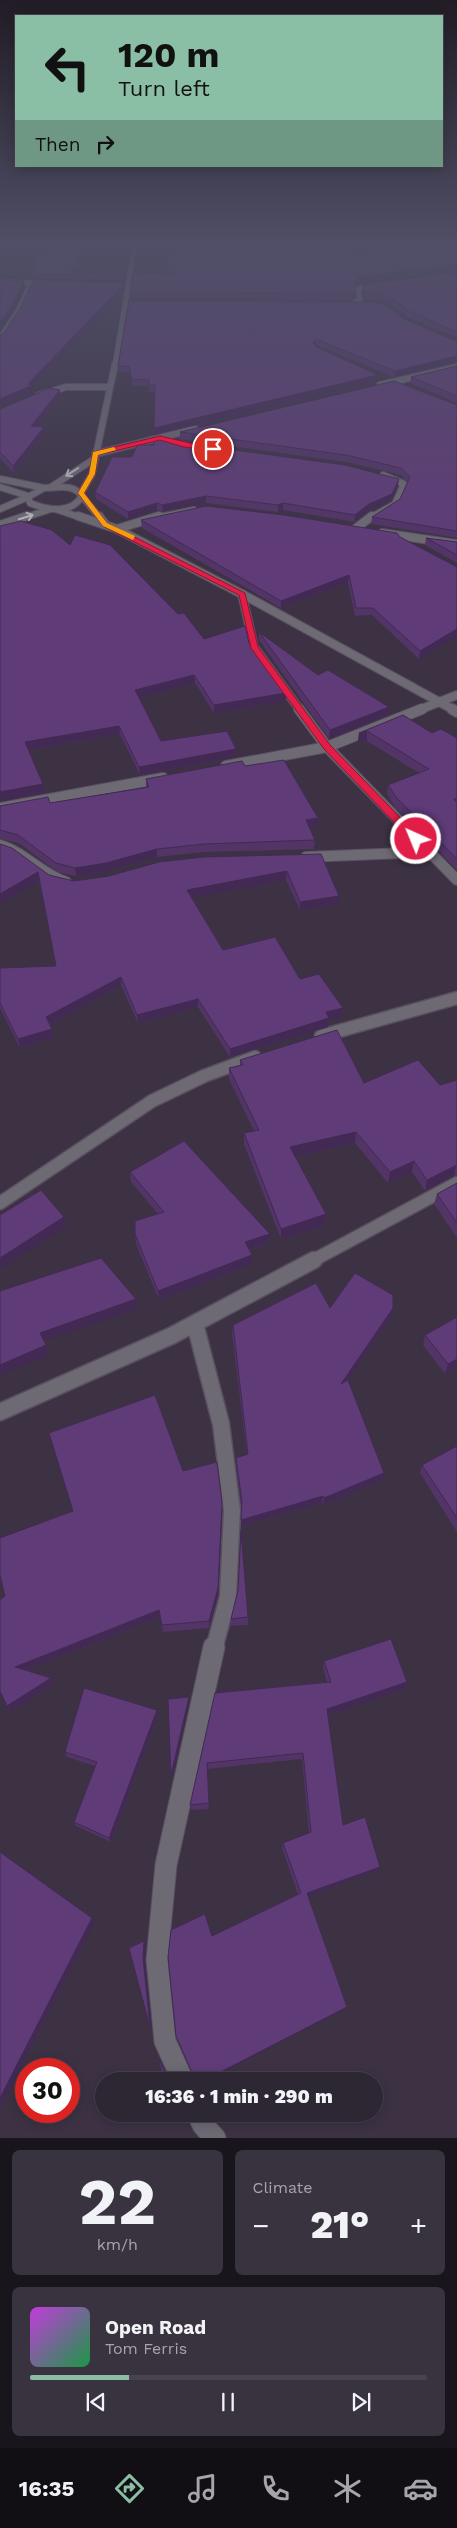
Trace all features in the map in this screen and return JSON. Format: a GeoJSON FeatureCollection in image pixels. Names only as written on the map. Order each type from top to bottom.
{"type":"FeatureCollection","features":[{"type":"Feature","properties":{"kind":"street"},"geometry":{"type":"LineString","coordinates":[[0,525],[53,509],[71,506],[81,500],[81,495],[92,474],[118,344]]}},
{"type":"Feature","properties":{"kind":"street"},"geometry":{"type":"LineString","coordinates":[[372,387],[457,367]]}},
{"type":"Feature","properties":{"kind":"street"},"geometry":{"type":"LineString","coordinates":[[383,379],[407,389]]}},
{"type":"Feature","properties":{"kind":"street"},"geometry":{"type":"LineString","coordinates":[[28,399],[49,390],[66,387],[110,387]]}},
{"type":"Feature","properties":{"kind":"street"},"geometry":{"type":"LineString","coordinates":[[0,510],[47,488],[94,457],[198,428]]}},
{"type":"Feature","properties":{"kind":"street"},"geometry":{"type":"LineString","coordinates":[[160,438],[176,443]]}},
{"type":"Feature","properties":{"kind":"street"},"geometry":{"type":"LineString","coordinates":[[363,530],[395,504],[404,484],[399,480],[378,474]]}},
{"type":"Feature","properties":{"kind":"street"},"geometry":{"type":"LineString","coordinates":[[0,479],[47,488],[72,488],[81,495],[105,524]]}},
{"type":"Feature","properties":{"kind":"street"},"geometry":{"type":"LineString","coordinates":[[0,487],[28,497]]}},
{"type":"Feature","properties":{"kind":"street"},"geometry":{"type":"LineString","coordinates":[[28,497],[30,503],[38,507],[53,509],[117,529],[242,594],[457,712]]}},
{"type":"Feature","properties":{"kind":"street"},"geometry":{"type":"LineString","coordinates":[[117,529],[171,513],[206,508]]}},
{"type":"Feature","properties":{"kind":"street"},"geometry":{"type":"LineString","coordinates":[[346,527],[457,544]]}},
{"type":"Feature","properties":{"kind":"street"},"geometry":{"type":"LineString","coordinates":[[395,535],[420,549]]}},
{"type":"Feature","properties":{"kind":"street"},"geometry":{"type":"LineString","coordinates":[[242,594],[254,647],[327,747],[457,880]]}},
{"type":"Feature","properties":{"kind":"street"},"geometry":{"type":"LineString","coordinates":[[212,768],[327,747],[457,694]]}},
{"type":"Feature","properties":{"kind":"street"},"geometry":{"type":"LineString","coordinates":[[0,808],[173,776]]}},
{"type":"Feature","properties":{"kind":"street"},"geometry":{"type":"LineString","coordinates":[[0,845],[17,850],[54,878],[76,883]]}},
{"type":"Feature","properties":{"kind":"street"},"geometry":{"type":"LineString","coordinates":[[296,857],[428,852]]}},
{"type":"Feature","properties":{"kind":"street"},"geometry":{"type":"LineString","coordinates":[[308,1040],[457,998]]}},
{"type":"Feature","properties":{"kind":"street"},"geometry":{"type":"LineString","coordinates":[[0,1203],[152,1101],[204,1076],[264,1054]]}},
{"type":"Feature","properties":{"kind":"street"},"geometry":{"type":"LineString","coordinates":[[0,1412],[195,1324],[457,1183]]}},
{"type":"Feature","properties":{"kind":"street"},"geometry":{"type":"LineString","coordinates":[[179,2072],[165,2041],[157,1960],[166,1865],[213,1652],[228,1597],[232,1510],[221,1424],[195,1324]]}},
{"type":"Feature","properties":{"kind":"street"},"geometry":{"type":"LineString","coordinates":[[202,2122],[215,2138]]}},
{"type":"Feature","properties":{"kind":"building"},"geometry":{"type":"Polygon","coordinates":[[[0,344],[67,344],[28,384],[33,385],[0,399],[0,344]]]}},
{"type":"Feature","properties":{"kind":"building"},"geometry":{"type":"Polygon","coordinates":[[[122,344],[314,344],[316,347],[378,375],[154,428],[155,385],[149,385],[149,379],[132,380],[129,366],[118,366],[122,344]]]}},
{"type":"Feature","properties":{"kind":"building"},"geometry":{"type":"Polygon","coordinates":[[[328,344],[457,344],[457,356],[395,371],[328,344]]]}},
{"type":"Feature","properties":{"kind":"building"},"geometry":{"type":"Polygon","coordinates":[[[457,366],[457,396],[411,377],[457,366]]]}},
{"type":"Feature","properties":{"kind":"building"},"geometry":{"type":"Polygon","coordinates":[[[394,381],[457,405],[457,531],[372,517],[400,499],[410,477],[401,468],[346,455],[180,432],[394,381]]]}},
{"type":"Feature","properties":{"kind":"building"},"geometry":{"type":"Polygon","coordinates":[[[50,388],[60,390],[31,426],[44,427],[13,466],[0,452],[0,409],[50,388]]]}},
{"type":"Feature","properties":{"kind":"building"},"geometry":{"type":"Polygon","coordinates":[[[161,437],[183,443],[345,465],[399,479],[392,494],[369,504],[355,515],[283,503],[278,505],[206,496],[162,505],[157,503],[128,512],[95,492],[112,457],[132,457],[137,445],[154,445],[154,438],[161,437]]]}},
{"type":"Feature","properties":{"kind":"building"},"geometry":{"type":"Polygon","coordinates":[[[206,506],[284,515],[397,533],[400,537],[457,567],[457,629],[420,651],[373,608],[356,608],[349,575],[281,601],[141,520],[206,506]]]}},
{"type":"Feature","properties":{"kind":"building"},"geometry":{"type":"Polygon","coordinates":[[[21,521],[52,530],[70,545],[75,535],[110,545],[178,614],[184,613],[204,639],[245,626],[249,643],[286,693],[214,705],[194,675],[135,690],[161,741],[227,731],[236,749],[139,767],[119,726],[25,742],[43,784],[0,792],[0,526],[21,521]]]}},
{"type":"Feature","properties":{"kind":"building"},"geometry":{"type":"Polygon","coordinates":[[[426,538],[457,542],[457,555],[426,538]]]}},
{"type":"Feature","properties":{"kind":"building"},"geometry":{"type":"Polygon","coordinates":[[[259,632],[318,675],[328,670],[389,707],[330,730],[259,632]]]}},
{"type":"Feature","properties":{"kind":"building"},"geometry":{"type":"Polygon","coordinates":[[[403,715],[432,733],[441,729],[457,738],[457,798],[454,799],[457,803],[457,859],[396,797],[388,785],[429,769],[367,731],[359,733],[403,715]]]}},
{"type":"Feature","properties":{"kind":"building"},"geometry":{"type":"Polygon","coordinates":[[[284,760],[318,818],[306,820],[315,840],[204,844],[157,849],[106,863],[75,868],[56,863],[18,835],[0,830],[0,806],[48,797],[50,803],[149,787],[146,779],[242,761],[245,766],[284,760]]]}},
{"type":"Feature","properties":{"kind":"building"},"geometry":{"type":"Polygon","coordinates":[[[0,844],[12,848],[49,875],[74,881],[109,876],[159,862],[204,857],[321,854],[339,896],[300,902],[287,871],[187,890],[223,950],[275,937],[300,979],[319,974],[343,1008],[326,1012],[329,1018],[230,1049],[198,999],[137,1015],[121,977],[46,1017],[52,1029],[18,1039],[0,1003],[0,968],[56,966],[38,872],[0,894],[0,844]]]}},
{"type":"Feature","properties":{"kind":"building"},"geometry":{"type":"Polygon","coordinates":[[[337,1030],[364,1083],[418,1060],[440,1085],[457,1080],[457,1165],[427,1180],[414,1161],[390,1172],[356,1132],[290,1147],[326,1214],[281,1229],[244,1133],[259,1130],[229,1068],[243,1065],[240,1060],[337,1030]]]}},
{"type":"Feature","properties":{"kind":"building"},"geometry":{"type":"Polygon","coordinates":[[[184,1141],[270,1234],[245,1242],[252,1255],[158,1291],[135,1234],[135,1221],[164,1212],[130,1172],[184,1141]]]}},
{"type":"Feature","properties":{"kind":"building"},"geometry":{"type":"Polygon","coordinates":[[[457,1183],[457,1223],[437,1194],[457,1183]]]}},
{"type":"Feature","properties":{"kind":"building"},"geometry":{"type":"Polygon","coordinates":[[[41,1190],[64,1217],[0,1258],[0,1215],[41,1190]]]}},
{"type":"Feature","properties":{"kind":"building"},"geometry":{"type":"Polygon","coordinates":[[[101,1258],[136,1299],[40,1333],[46,1345],[0,1365],[0,1291],[101,1258]]]}},
{"type":"Feature","properties":{"kind":"building"},"geometry":{"type":"Polygon","coordinates":[[[355,1273],[393,1295],[393,1308],[341,1384],[348,1380],[384,1473],[324,1498],[323,1496],[241,1520],[242,1502],[236,1458],[248,1454],[233,1325],[316,1283],[330,1308],[355,1273]]]}},
{"type":"Feature","properties":{"kind":"building"},"geometry":{"type":"Polygon","coordinates":[[[457,1317],[457,1359],[448,1364],[425,1335],[457,1317]]]}},
{"type":"Feature","properties":{"kind":"building"},"geometry":{"type":"Polygon","coordinates":[[[155,1395],[183,1471],[217,1462],[222,1502],[218,1588],[209,1621],[162,1625],[159,1610],[15,1667],[51,1678],[7,1706],[0,1691],[0,1600],[5,1596],[0,1575],[0,1538],[73,1511],[49,1433],[155,1395]]]}},
{"type":"Feature","properties":{"kind":"building"},"geometry":{"type":"Polygon","coordinates":[[[457,1446],[457,1518],[422,1465],[457,1446]]]}},
{"type":"Feature","properties":{"kind":"building"},"geometry":{"type":"Polygon","coordinates":[[[241,1531],[248,1617],[231,1619],[238,1590],[241,1531]]]}},
{"type":"Feature","properties":{"kind":"building"},"geometry":{"type":"Polygon","coordinates":[[[391,1639],[407,1682],[327,1709],[343,1825],[365,1817],[380,1867],[307,1893],[347,2007],[221,2072],[192,2072],[176,2036],[168,1957],[171,1930],[205,1914],[212,1936],[301,1893],[283,1843],[311,1832],[303,1753],[207,1763],[209,1803],[190,1805],[215,1693],[331,1682],[324,1661],[391,1639]]]}},
{"type":"Feature","properties":{"kind":"building"},"geometry":{"type":"Polygon","coordinates":[[[84,1688],[157,1710],[109,1838],[74,1822],[97,1762],[65,1752],[84,1688]]]}},
{"type":"Feature","properties":{"kind":"building"},"geometry":{"type":"Polygon","coordinates":[[[189,1697],[171,1775],[168,1699],[189,1697]]]}},
{"type":"Feature","properties":{"kind":"building"},"geometry":{"type":"Polygon","coordinates":[[[0,1852],[92,1918],[20,2058],[15,2058],[15,2069],[0,2098],[0,1852]]]}},
{"type":"Feature","properties":{"kind":"building"},"geometry":{"type":"Polygon","coordinates":[[[144,1941],[143,1958],[150,2027],[129,1948],[144,1941]]]}},
{"type":"Feature","properties":{"kind":"building"},"geometry":{"type":"Polygon","coordinates":[[[158,2057],[165,2072],[162,2072],[158,2057]]]}},
{"type":"Feature","properties":{"kind":"slow traffic"},"geometry":{"type":"LineString","coordinates":[[114,449],[95,454],[92,474],[81,493],[105,524],[133,538]]}},
{"type":"Feature","properties":{"kind":"route"},"geometry":{"type":"LineString","coordinates":[[213,449],[184,445],[160,438],[95,454],[92,474],[81,493],[82,496],[105,524],[242,594],[254,647],[327,747],[416,839]]}}]}
